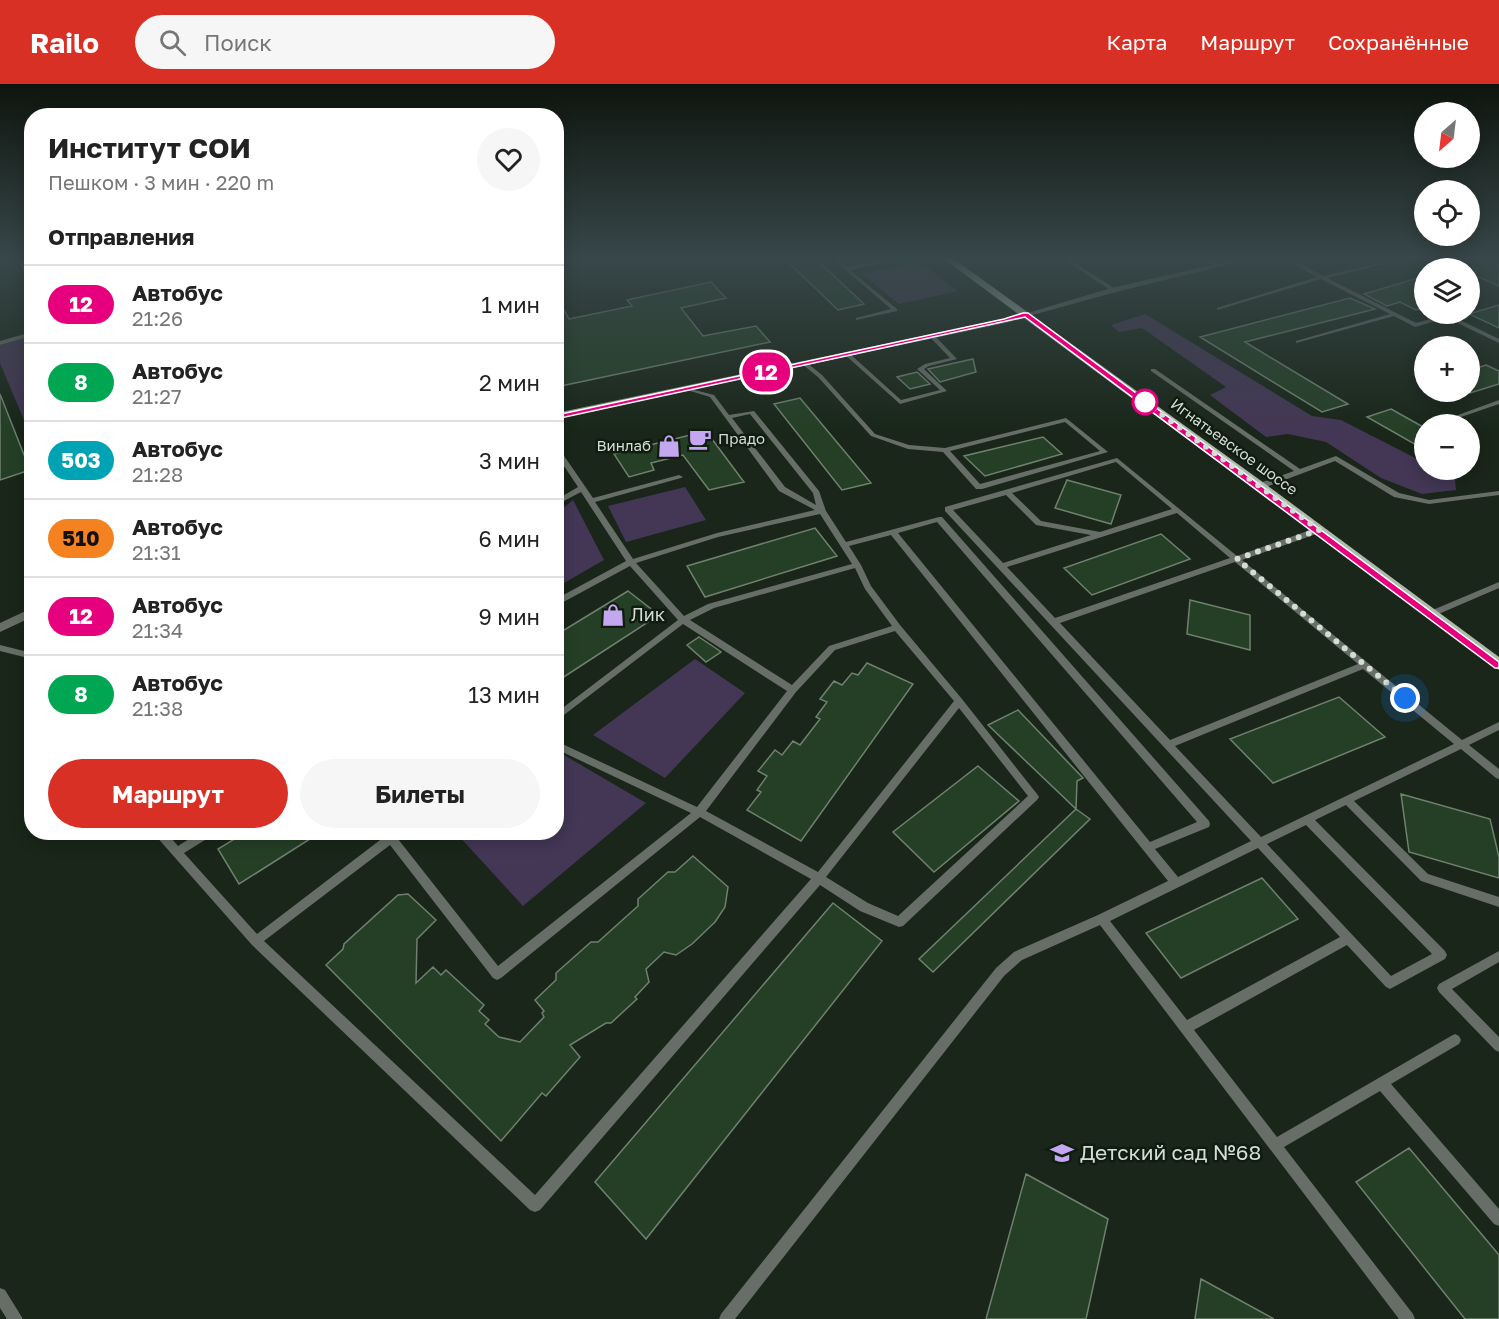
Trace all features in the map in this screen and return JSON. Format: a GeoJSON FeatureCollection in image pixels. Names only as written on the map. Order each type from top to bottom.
{"type":"FeatureCollection","features":[{"type":"Feature","properties":{"kind":"main road"},"geometry":{"type":"LineString","coordinates":[[564,414],[1019,317]]}},
{"type":"Feature","properties":{"kind":"main road","name":"Игнатьевское шоссе"},"geometry":{"type":"LineString","coordinates":[[1028,317],[1499,665]]}},
{"type":"Feature","properties":{"kind":"street"},"geometry":{"type":"LineString","coordinates":[[0,628],[24,616]]}},
{"type":"Feature","properties":{"kind":"lane"},"geometry":{"type":"LineString","coordinates":[[858,319],[868,317]]}},
{"type":"Feature","properties":{"kind":"lane"},"geometry":{"type":"LineString","coordinates":[[1298,342],[1387,317]]}},
{"type":"Feature","properties":{"kind":"lane"},"geometry":{"type":"LineString","coordinates":[[1396,317],[1414,325],[1446,317]]}},
{"type":"Feature","properties":{"kind":"lane"},"geometry":{"type":"LineString","coordinates":[[1449,317],[1499,341]]}},
{"type":"Feature","properties":{"kind":"lane"},"geometry":{"type":"LineString","coordinates":[[0,343],[24,336]]}},
{"type":"Feature","properties":{"kind":"lane"},"geometry":{"type":"LineString","coordinates":[[847,354],[900,402],[944,391],[920,369],[927,365],[954,359],[933,336]]}},
{"type":"Feature","properties":{"kind":"lane"},"geometry":{"type":"LineString","coordinates":[[804,363],[820,376],[873,435],[908,447],[945,450],[1066,420],[1105,452],[979,487],[945,450]]}},
{"type":"Feature","properties":{"kind":"lane"},"geometry":{"type":"LineString","coordinates":[[1153,370],[1299,471]]}},
{"type":"Feature","properties":{"kind":"lane"},"geometry":{"type":"LineString","coordinates":[[690,389],[712,396],[782,489],[822,511]]}},
{"type":"Feature","properties":{"kind":"lane"},"geometry":{"type":"LineString","coordinates":[[1464,414],[1499,402]]}},
{"type":"Feature","properties":{"kind":"lane"},"geometry":{"type":"LineString","coordinates":[[564,749],[699,812],[819,878],[864,907],[899,921],[1034,797],[959,701],[897,627],[868,587],[857,565],[822,511],[816,493],[752,412],[727,417]]}},
{"type":"Feature","properties":{"kind":"lane"},"geometry":{"type":"LineString","coordinates":[[1260,486],[1336,458],[1397,495],[1429,502],[1499,493]]}},
{"type":"Feature","properties":{"kind":"lane"},"geometry":{"type":"LineString","coordinates":[[1306,819],[1441,955],[1390,983],[948,509],[1117,460],[1499,776]]}},
{"type":"Feature","properties":{"kind":"lane"},"geometry":{"type":"LineString","coordinates":[[564,461],[631,562],[683,620],[793,690]]}},
{"type":"Feature","properties":{"kind":"lane"},"geometry":{"type":"LineString","coordinates":[[590,501],[679,477]]}},
{"type":"Feature","properties":{"kind":"lane"},"geometry":{"type":"LineString","coordinates":[[564,499],[581,489]]}},
{"type":"Feature","properties":{"kind":"lane"},"geometry":{"type":"LineString","coordinates":[[1007,492],[1039,523],[1100,535]]}},
{"type":"Feature","properties":{"kind":"lane"},"geometry":{"type":"LineString","coordinates":[[1002,566],[1178,510]]}},
{"type":"Feature","properties":{"kind":"lane"},"geometry":{"type":"LineString","coordinates":[[564,599],[631,562],[717,535],[822,511]]}},
{"type":"Feature","properties":{"kind":"lane"},"geometry":{"type":"LineString","coordinates":[[844,545],[939,519],[1205,824],[1148,848]]}},
{"type":"Feature","properties":{"kind":"lane"},"geometry":{"type":"LineString","coordinates":[[1053,622],[1319,530]]}},
{"type":"Feature","properties":{"kind":"lane"},"geometry":{"type":"LineString","coordinates":[[893,532],[1176,883]]}},
{"type":"Feature","properties":{"kind":"lane"},"geometry":{"type":"LineString","coordinates":[[564,712],[683,620],[711,606],[857,565]]}},
{"type":"Feature","properties":{"kind":"lane"},"geometry":{"type":"LineString","coordinates":[[1431,614],[1499,585]]}},
{"type":"Feature","properties":{"kind":"lane"},"geometry":{"type":"LineString","coordinates":[[396,840],[497,974],[699,812],[793,690],[832,648],[897,627]]}},
{"type":"Feature","properties":{"kind":"lane"},"geometry":{"type":"LineString","coordinates":[[0,648],[24,654]]}},
{"type":"Feature","properties":{"kind":"lane"},"geometry":{"type":"LineString","coordinates":[[1168,745],[1365,665]]}},
{"type":"Feature","properties":{"kind":"lane"},"geometry":{"type":"LineString","coordinates":[[166,840],[256,941],[535,1204],[819,878],[959,701]]}},
{"type":"Feature","properties":{"kind":"lane"},"geometry":{"type":"LineString","coordinates":[[726,1319],[1000,972],[1018,957],[1102,919],[1499,726]]}},
{"type":"Feature","properties":{"kind":"lane"},"geometry":{"type":"LineString","coordinates":[[1347,800],[1425,878],[1499,902]]}},
{"type":"Feature","properties":{"kind":"lane"},"geometry":{"type":"LineString","coordinates":[[177,852],[196,840]]}},
{"type":"Feature","properties":{"kind":"lane"},"geometry":{"type":"LineString","coordinates":[[256,941],[384,840]]}},
{"type":"Feature","properties":{"kind":"lane"},"geometry":{"type":"LineString","coordinates":[[1102,919],[1407,1319]]}},
{"type":"Feature","properties":{"kind":"lane"},"geometry":{"type":"LineString","coordinates":[[1185,1028],[1348,939]]}},
{"type":"Feature","properties":{"kind":"lane"},"geometry":{"type":"LineString","coordinates":[[1499,956],[1443,988],[1499,1046]]}},
{"type":"Feature","properties":{"kind":"lane"},"geometry":{"type":"LineString","coordinates":[[1275,1145],[1455,1040]]}},
{"type":"Feature","properties":{"kind":"lane"},"geometry":{"type":"LineString","coordinates":[[1382,1084],[1499,1219]]}},
{"type":"Feature","properties":{"kind":"lane"},"geometry":{"type":"LineString","coordinates":[[0,1295],[15,1319]]}},
{"type":"Feature","properties":{"kind":"shaded area"},"geometry":{"type":"Polygon","coordinates":[[[1137,317],[1149,317],[1312,416],[1341,420],[1414,457],[1414,480],[1455,480],[1456,490],[1422,494],[1381,478],[1326,442],[1288,434],[1266,437],[1210,395],[1226,387],[1142,328],[1119,332],[1111,325],[1137,317]]]}},
{"type":"Feature","properties":{"kind":"shaded area"},"geometry":{"type":"Polygon","coordinates":[[[24,338],[24,420],[0,363],[0,345],[24,338]]]}},
{"type":"Feature","properties":{"kind":"shaded area"},"geometry":{"type":"Polygon","coordinates":[[[685,487],[706,520],[626,542],[608,506],[685,487]]]}},
{"type":"Feature","properties":{"kind":"shaded area"},"geometry":{"type":"Polygon","coordinates":[[[573,500],[604,560],[564,583],[564,507],[573,500]]]}},
{"type":"Feature","properties":{"kind":"shaded area"},"geometry":{"type":"Polygon","coordinates":[[[695,659],[745,693],[665,778],[593,735],[695,659]]]}},
{"type":"Feature","properties":{"kind":"shaded area"},"geometry":{"type":"Polygon","coordinates":[[[564,755],[646,803],[523,906],[462,840],[564,840],[564,755]]]}},
{"type":"Feature","properties":{"kind":"building"},"geometry":{"type":"Polygon","coordinates":[[[564,317],[569,319],[580,317],[688,317],[703,336],[756,326],[770,342],[564,385],[564,317]]]}},
{"type":"Feature","properties":{"kind":"building"},"geometry":{"type":"Polygon","coordinates":[[[1278,317],[1345,317],[1245,342],[1348,404],[1322,412],[1200,337],[1278,317]]]}},
{"type":"Feature","properties":{"kind":"building"},"geometry":{"type":"Polygon","coordinates":[[[1480,317],[1499,317],[1499,328],[1480,319],[1480,317]]]}},
{"type":"Feature","properties":{"kind":"building"},"geometry":{"type":"Polygon","coordinates":[[[973,359],[976,372],[940,382],[928,369],[973,359]]]}},
{"type":"Feature","properties":{"kind":"building"},"geometry":{"type":"Polygon","coordinates":[[[1486,365],[1499,371],[1499,384],[1480,390],[1480,367],[1486,365]]]}},
{"type":"Feature","properties":{"kind":"building"},"geometry":{"type":"Polygon","coordinates":[[[917,372],[930,384],[910,389],[897,377],[917,372]]]}},
{"type":"Feature","properties":{"kind":"building"},"geometry":{"type":"Polygon","coordinates":[[[0,394],[24,455],[24,472],[0,480],[0,394]]]}},
{"type":"Feature","properties":{"kind":"building"},"geometry":{"type":"Polygon","coordinates":[[[800,398],[871,483],[842,490],[774,404],[800,398]]]}},
{"type":"Feature","properties":{"kind":"building"},"geometry":{"type":"Polygon","coordinates":[[[1391,409],[1414,422],[1414,444],[1367,417],[1391,409]]]}},
{"type":"Feature","properties":{"kind":"building"},"geometry":{"type":"Polygon","coordinates":[[[706,431],[744,482],[709,490],[683,455],[651,463],[654,470],[629,477],[614,454],[706,431]]]}},
{"type":"Feature","properties":{"kind":"building"},"geometry":{"type":"Polygon","coordinates":[[[1043,437],[1062,454],[985,476],[964,456],[1043,437]]]}},
{"type":"Feature","properties":{"kind":"building"},"geometry":{"type":"Polygon","coordinates":[[[1067,480],[1121,495],[1111,524],[1055,508],[1067,480]]]}},
{"type":"Feature","properties":{"kind":"building"},"geometry":{"type":"Polygon","coordinates":[[[815,528],[837,556],[705,597],[687,566],[815,528]]]}},
{"type":"Feature","properties":{"kind":"building"},"geometry":{"type":"Polygon","coordinates":[[[1161,534],[1190,559],[1092,595],[1064,568],[1161,534]]]}},
{"type":"Feature","properties":{"kind":"building"},"geometry":{"type":"Polygon","coordinates":[[[628,591],[659,615],[564,677],[564,630],[628,591]]]}},
{"type":"Feature","properties":{"kind":"building"},"geometry":{"type":"Polygon","coordinates":[[[1190,600],[1250,615],[1250,650],[1187,634],[1190,600]]]}},
{"type":"Feature","properties":{"kind":"building"},"geometry":{"type":"Polygon","coordinates":[[[699,637],[721,652],[706,662],[687,645],[699,637]]]}},
{"type":"Feature","properties":{"kind":"building"},"geometry":{"type":"Polygon","coordinates":[[[867,663],[913,684],[801,841],[747,810],[761,792],[757,790],[767,776],[758,771],[775,750],[782,755],[793,741],[800,745],[820,719],[816,717],[827,702],[820,699],[834,681],[842,685],[852,673],[858,675],[867,663]]]}},
{"type":"Feature","properties":{"kind":"building"},"geometry":{"type":"Polygon","coordinates":[[[1339,697],[1385,737],[1273,783],[1230,739],[1339,697]]]}},
{"type":"Feature","properties":{"kind":"building"},"geometry":{"type":"Polygon","coordinates":[[[1018,710],[1083,778],[1077,781],[1076,809],[988,725],[1018,710]]]}},
{"type":"Feature","properties":{"kind":"building"},"geometry":{"type":"Polygon","coordinates":[[[978,766],[1019,801],[934,872],[893,832],[978,766]]]}},
{"type":"Feature","properties":{"kind":"building"},"geometry":{"type":"Polygon","coordinates":[[[1401,794],[1490,819],[1499,857],[1499,878],[1409,852],[1401,794]]]}},
{"type":"Feature","properties":{"kind":"building"},"geometry":{"type":"Polygon","coordinates":[[[1076,809],[1090,819],[933,972],[919,959],[1076,809]]]}},
{"type":"Feature","properties":{"kind":"building"},"geometry":{"type":"Polygon","coordinates":[[[233,840],[308,840],[239,884],[218,849],[233,840]]]}},
{"type":"Feature","properties":{"kind":"building"},"geometry":{"type":"Polygon","coordinates":[[[693,856],[728,887],[725,907],[715,922],[692,944],[676,955],[664,952],[646,969],[649,982],[635,997],[637,999],[611,1023],[606,1023],[570,1045],[580,1057],[546,1096],[542,1093],[501,1141],[326,965],[343,949],[344,944],[398,895],[408,894],[436,920],[417,939],[416,983],[433,967],[441,975],[446,970],[484,1005],[479,1011],[489,1020],[485,1024],[499,1037],[520,1042],[544,1017],[542,1013],[544,1011],[535,1000],[556,980],[556,973],[591,942],[598,942],[638,906],[638,899],[668,872],[675,872],[693,856]]]}},
{"type":"Feature","properties":{"kind":"building"},"geometry":{"type":"Polygon","coordinates":[[[1262,878],[1298,919],[1181,978],[1146,933],[1262,878]]]}},
{"type":"Feature","properties":{"kind":"building"},"geometry":{"type":"Polygon","coordinates":[[[833,903],[882,941],[646,1239],[595,1182],[833,903]]]}},
{"type":"Feature","properties":{"kind":"building"},"geometry":{"type":"Polygon","coordinates":[[[1409,1148],[1499,1255],[1499,1319],[1465,1319],[1356,1182],[1409,1148]]]}},
{"type":"Feature","properties":{"kind":"building"},"geometry":{"type":"Polygon","coordinates":[[[1026,1174],[1108,1219],[1086,1319],[986,1319],[1026,1174]]]}},
{"type":"Feature","properties":{"kind":"building"},"geometry":{"type":"Polygon","coordinates":[[[1201,1279],[1274,1319],[1195,1319],[1201,1279]]]}},
{"type":"Feature","properties":{"kind":"bus line","name":"12"},"geometry":{"type":"LineString","coordinates":[[564,414],[1020,317]]}},
{"type":"Feature","properties":{"kind":"bus line","name":"12"},"geometry":{"type":"LineString","coordinates":[[1028,317],[1499,665]]}},
{"type":"Feature","properties":{"kind":"place","name":"Прадо"},"geometry":{"type":"Point","coordinates":[700,439]}},
{"type":"Feature","properties":{"kind":"place","name":"Винлаб"},"geometry":{"type":"Point","coordinates":[669,446]}},
{"type":"Feature","properties":{"kind":"place","name":"Лик"},"geometry":{"type":"Point","coordinates":[613,615]}},
{"type":"Feature","properties":{"kind":"place","name":"Детский сад №68"},"geometry":{"type":"Point","coordinates":[1062,1153]}},
{"type":"Feature","properties":{"kind":"route"},"geometry":{"type":"LineString","coordinates":[[1145,402],[1319,530],[1237,559],[1405,698]]}}]}
